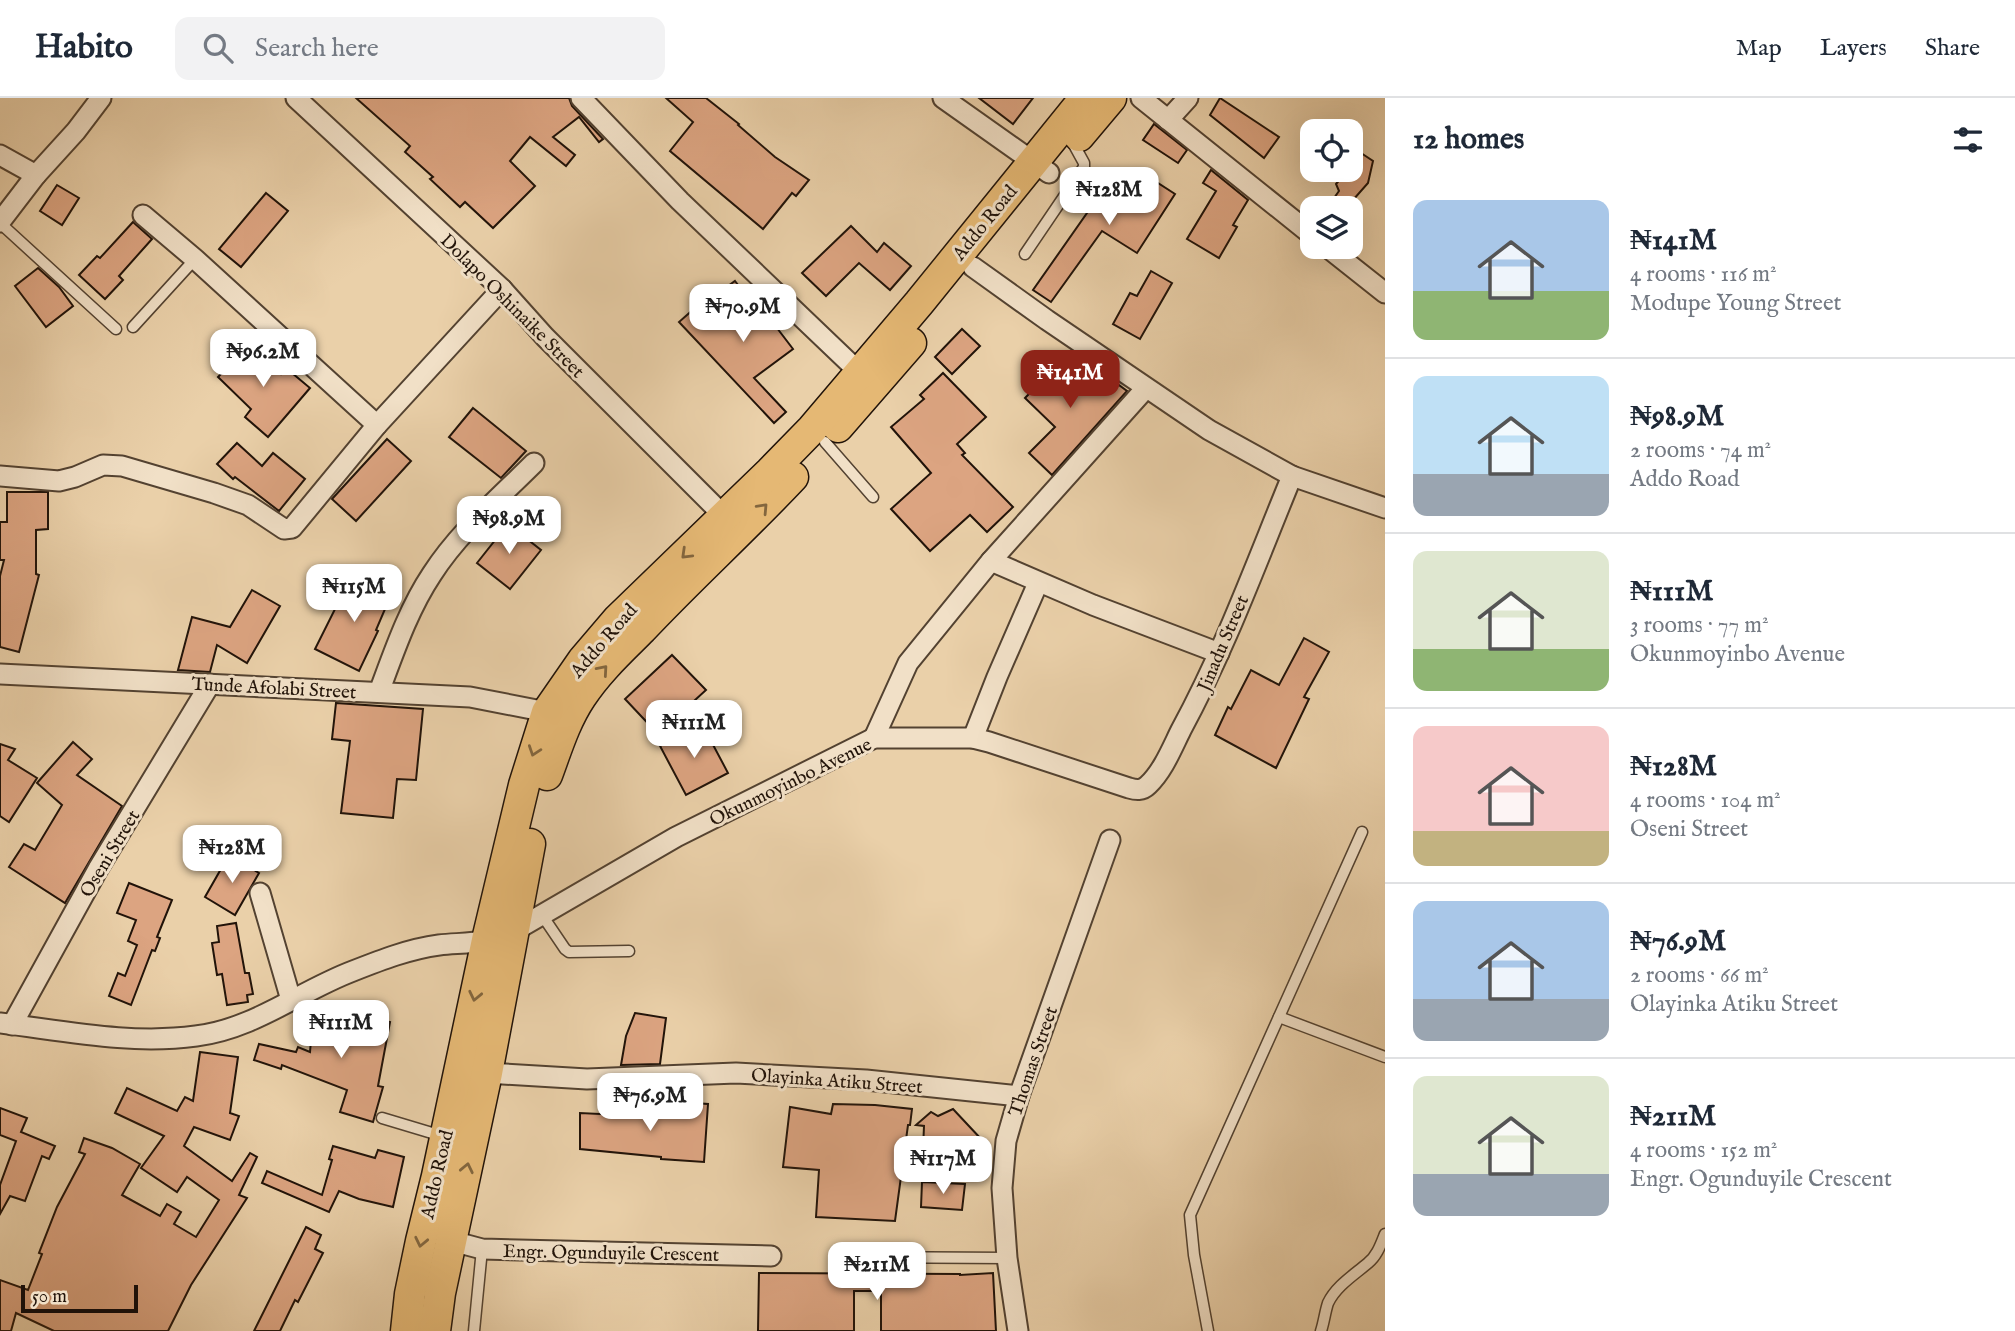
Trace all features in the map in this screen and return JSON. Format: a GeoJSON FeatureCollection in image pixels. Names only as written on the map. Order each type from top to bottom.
{"type":"FeatureCollection","features":[{"type":"Feature","properties":{"kind":"main road","name":"Addo Road"},"geometry":{"type":"LineString","coordinates":[[406,1331],[410,1294],[445,1136],[501,935],[527,856],[544,786],[564,727],[581,697],[602,670],[676,593],[751,522],[872,389],[973,267],[1085,98]]}},
{"type":"Feature","properties":{"kind":"main road","name":"Addo Road"},"geometry":{"type":"LineString","coordinates":[[435,1331],[440,1293],[487,1073],[501,935],[524,785],[547,712],[583,660],[618,619],[812,429],[919,303],[1041,167],[1073,143],[1111,98]]}},
{"type":"Feature","properties":{"kind":"street"},"geometry":{"type":"LineString","coordinates":[[0,222],[101,98]]}},
{"type":"Feature","properties":{"kind":"street","name":"Dolapo Oshinaike Street"},"geometry":{"type":"LineString","coordinates":[[296,98],[502,289],[545,337],[724,517]]}},
{"type":"Feature","properties":{"kind":"street"},"geometry":{"type":"LineString","coordinates":[[581,98],[680,201],[859,372]]}},
{"type":"Feature","properties":{"kind":"street"},"geometry":{"type":"LineString","coordinates":[[943,98],[1041,167]]}},
{"type":"Feature","properties":{"kind":"street"},"geometry":{"type":"LineString","coordinates":[[1141,98],[1300,225]]}},
{"type":"Feature","properties":{"kind":"street"},"geometry":{"type":"LineString","coordinates":[[1168,120],[1188,98]]}},
{"type":"Feature","properties":{"kind":"street"},"geometry":{"type":"LineString","coordinates":[[0,155],[36,175]]}},
{"type":"Feature","properties":{"kind":"street"},"geometry":{"type":"LineString","coordinates":[[143,215],[377,425]]}},
{"type":"Feature","properties":{"kind":"street"},"geometry":{"type":"LineString","coordinates":[[1342,259],[1385,293]]}},
{"type":"Feature","properties":{"kind":"street"},"geometry":{"type":"LineString","coordinates":[[973,267],[1209,430],[1292,476],[1385,508]]}},
{"type":"Feature","properties":{"kind":"street"},"geometry":{"type":"LineString","coordinates":[[0,476],[59,481],[103,465],[122,466],[248,505],[288,530],[377,425],[502,289]]}},
{"type":"Feature","properties":{"kind":"street"},"geometry":{"type":"LineString","coordinates":[[874,738],[908,663],[991,561],[1146,388]]}},
{"type":"Feature","properties":{"kind":"street"},"geometry":{"type":"LineString","coordinates":[[379,692],[405,625],[432,574],[455,542],[534,463]]}},
{"type":"Feature","properties":{"kind":"street","name":"Jinadu Street"},"geometry":{"type":"LineString","coordinates":[[1129,789],[1143,789],[1163,766],[1219,653],[1292,476]]}},
{"type":"Feature","properties":{"kind":"street"},"geometry":{"type":"LineString","coordinates":[[991,561],[1038,583],[1219,653]]}},
{"type":"Feature","properties":{"kind":"street"},"geometry":{"type":"LineString","coordinates":[[973,738],[1038,583]]}},
{"type":"Feature","properties":{"kind":"street","name":"Tunde Afolabi Street"},"geometry":{"type":"LineString","coordinates":[[0,674],[470,696],[547,712]]}},
{"type":"Feature","properties":{"kind":"street","name":"Oseni Street"},"geometry":{"type":"LineString","coordinates":[[6,1024],[210,684]]}},
{"type":"Feature","properties":{"kind":"street","name":"Okunmoyinbo Avenue"},"geometry":{"type":"LineString","coordinates":[[501,935],[542,915],[676,837],[874,738],[973,738],[1129,789]]}},
{"type":"Feature","properties":{"kind":"street","name":"Thomas Street"},"geometry":{"type":"LineString","coordinates":[[1018,1331],[1007,1258],[1002,1188],[1006,1141],[1019,1096],[1110,841]]}},
{"type":"Feature","properties":{"kind":"street"},"geometry":{"type":"LineString","coordinates":[[260,893],[291,1000]]}},
{"type":"Feature","properties":{"kind":"street"},"geometry":{"type":"LineString","coordinates":[[6,1024],[102,1037],[156,1039],[198,1036],[228,1030],[270,1013],[320,984],[412,950],[468,944],[501,935]]}},
{"type":"Feature","properties":{"kind":"street","name":"Olayinka Atiku Street"},"geometry":{"type":"LineString","coordinates":[[487,1073],[587,1079],[737,1073],[866,1080],[1019,1096]]}},
{"type":"Feature","properties":{"kind":"street","name":"Engr. Ogunduyile Crescent"},"geometry":{"type":"LineString","coordinates":[[452,1241],[482,1249],[771,1256]]}},
{"type":"Feature","properties":{"kind":"lane"},"geometry":{"type":"LineString","coordinates":[[1025,254],[1084,167],[1073,143]]}},
{"type":"Feature","properties":{"kind":"lane"},"geometry":{"type":"LineString","coordinates":[[0,222],[116,329]]}},
{"type":"Feature","properties":{"kind":"lane"},"geometry":{"type":"LineString","coordinates":[[133,327],[195,259]]}},
{"type":"Feature","properties":{"kind":"lane"},"geometry":{"type":"LineString","coordinates":[[825,442],[873,497]]}},
{"type":"Feature","properties":{"kind":"lane"},"geometry":{"type":"LineString","coordinates":[[1208,1331],[1194,1255],[1190,1215],[1362,832]]}},
{"type":"Feature","properties":{"kind":"lane"},"geometry":{"type":"LineString","coordinates":[[542,915],[569,952],[629,951]]}},
{"type":"Feature","properties":{"kind":"lane"},"geometry":{"type":"LineString","coordinates":[[1279,1017],[1385,1057]]}},
{"type":"Feature","properties":{"kind":"lane"},"geometry":{"type":"LineString","coordinates":[[382,1118],[445,1136]]}},
{"type":"Feature","properties":{"kind":"lane"},"geometry":{"type":"LineString","coordinates":[[1321,1331],[1332,1297],[1349,1277],[1370,1262],[1385,1234]]}},
{"type":"Feature","properties":{"kind":"lane"},"geometry":{"type":"LineString","coordinates":[[474,1331],[482,1249]]}},
{"type":"Feature","properties":{"kind":"lane"},"geometry":{"type":"LineString","coordinates":[[849,1257],[1007,1258]]}},
{"type":"Feature","properties":{"kind":"building"},"geometry":{"type":"Polygon","coordinates":[[[356,98],[569,98],[572,106],[603,139],[599,142],[579,117],[553,137],[575,155],[566,166],[530,137],[510,161],[535,186],[493,228],[465,202],[460,207],[430,179],[433,177],[405,152],[410,146],[356,98]]]}},
{"type":"Feature","properties":{"kind":"building"},"geometry":{"type":"Polygon","coordinates":[[[666,98],[706,98],[775,157],[809,180],[796,196],[792,193],[763,229],[670,151],[693,122],[666,98]]]}},
{"type":"Feature","properties":{"kind":"building"},"geometry":{"type":"Polygon","coordinates":[[[979,98],[1033,98],[1013,124],[979,98]]]}},
{"type":"Feature","properties":{"kind":"building"},"geometry":{"type":"Polygon","coordinates":[[[1220,98],[1279,137],[1264,158],[1210,115],[1220,98]]]}},
{"type":"Feature","properties":{"kind":"building"},"geometry":{"type":"Polygon","coordinates":[[[1154,124],[1187,150],[1178,163],[1143,140],[1154,124]]]}},
{"type":"Feature","properties":{"kind":"building"},"geometry":{"type":"Polygon","coordinates":[[[1363,154],[1373,161],[1368,183],[1357,196],[1336,196],[1339,191],[1336,184],[1363,182],[1363,154]]]}},
{"type":"Feature","properties":{"kind":"building"},"geometry":{"type":"Polygon","coordinates":[[[1211,170],[1248,200],[1233,225],[1237,227],[1219,258],[1187,239],[1216,191],[1203,183],[1211,170]]]}},
{"type":"Feature","properties":{"kind":"building"},"geometry":{"type":"Polygon","coordinates":[[[1113,176],[1136,193],[1147,176],[1175,194],[1137,253],[1102,231],[1051,302],[1033,290],[1113,176]]]}},
{"type":"Feature","properties":{"kind":"building"},"geometry":{"type":"Polygon","coordinates":[[[57,185],[79,198],[62,225],[40,211],[57,185]]]}},
{"type":"Feature","properties":{"kind":"building"},"geometry":{"type":"Polygon","coordinates":[[[266,193],[288,211],[241,267],[219,249],[266,193]]]}},
{"type":"Feature","properties":{"kind":"building"},"geometry":{"type":"Polygon","coordinates":[[[133,222],[152,239],[119,276],[123,280],[105,299],[79,275],[97,256],[100,258],[133,222]]]}},
{"type":"Feature","properties":{"kind":"building"},"geometry":{"type":"Polygon","coordinates":[[[851,226],[877,252],[884,243],[911,266],[890,290],[859,263],[826,296],[802,273],[851,226]]]}},
{"type":"Feature","properties":{"kind":"building"},"geometry":{"type":"Polygon","coordinates":[[[38,268],[59,287],[73,306],[46,327],[15,286],[38,268]]]}},
{"type":"Feature","properties":{"kind":"building"},"geometry":{"type":"Polygon","coordinates":[[[1151,271],[1172,283],[1140,339],[1113,324],[1130,293],[1137,296],[1151,271]]]}},
{"type":"Feature","properties":{"kind":"building"},"geometry":{"type":"Polygon","coordinates":[[[735,281],[765,320],[777,310],[786,321],[777,328],[793,349],[754,378],[786,412],[774,423],[679,322],[695,308],[709,323],[731,306],[720,292],[735,281]]]}},
{"type":"Feature","properties":{"kind":"building"},"geometry":{"type":"Polygon","coordinates":[[[962,329],[980,346],[952,374],[935,357],[962,329]]]}},
{"type":"Feature","properties":{"kind":"building"},"geometry":{"type":"Polygon","coordinates":[[[250,345],[281,374],[286,368],[310,388],[268,437],[245,417],[251,409],[218,377],[250,345]]]}},
{"type":"Feature","properties":{"kind":"building"},"geometry":{"type":"Polygon","coordinates":[[[1067,355],[1096,383],[1104,374],[1127,391],[1052,475],[1029,453],[1055,427],[1025,398],[1067,355]]]}},
{"type":"Feature","properties":{"kind":"building"},"geometry":{"type":"Polygon","coordinates":[[[943,373],[986,417],[957,444],[965,453],[962,455],[1013,507],[987,532],[970,515],[930,551],[891,509],[931,473],[891,427],[924,399],[920,395],[943,373]]]}},
{"type":"Feature","properties":{"kind":"building"},"geometry":{"type":"Polygon","coordinates":[[[473,408],[526,451],[501,478],[449,437],[473,408]]]}},
{"type":"Feature","properties":{"kind":"building"},"geometry":{"type":"Polygon","coordinates":[[[387,439],[411,461],[356,521],[332,499],[387,439]]]}},
{"type":"Feature","properties":{"kind":"building"},"geometry":{"type":"Polygon","coordinates":[[[237,443],[262,466],[273,453],[305,479],[279,511],[235,477],[233,479],[217,464],[237,443]]]}},
{"type":"Feature","properties":{"kind":"building"},"geometry":{"type":"Polygon","coordinates":[[[7,492],[48,492],[48,529],[36,530],[36,574],[39,575],[19,652],[0,647],[0,576],[4,560],[0,560],[0,522],[7,522],[7,492]]]}},
{"type":"Feature","properties":{"kind":"building"},"geometry":{"type":"Polygon","coordinates":[[[508,524],[541,550],[510,589],[477,563],[508,524]]]}},
{"type":"Feature","properties":{"kind":"building"},"geometry":{"type":"Polygon","coordinates":[[[351,577],[391,595],[359,671],[315,649],[351,577]]]}},
{"type":"Feature","properties":{"kind":"building"},"geometry":{"type":"Polygon","coordinates":[[[252,590],[280,606],[247,663],[217,645],[210,672],[178,670],[192,617],[230,627],[252,590]]]}},
{"type":"Feature","properties":{"kind":"building"},"geometry":{"type":"Polygon","coordinates":[[[1304,638],[1329,652],[1304,697],[1309,699],[1276,768],[1215,735],[1228,707],[1231,709],[1251,670],[1279,685],[1304,638]]]}},
{"type":"Feature","properties":{"kind":"building"},"geometry":{"type":"Polygon","coordinates":[[[672,655],[706,690],[658,734],[625,699],[672,655]]]}},
{"type":"Feature","properties":{"kind":"building"},"geometry":{"type":"Polygon","coordinates":[[[336,703],[423,709],[416,780],[397,779],[393,818],[341,813],[350,741],[332,739],[336,703]]]}},
{"type":"Feature","properties":{"kind":"building"},"geometry":{"type":"Polygon","coordinates":[[[702,724],[728,773],[686,795],[660,746],[702,724]]]}},
{"type":"Feature","properties":{"kind":"building"},"geometry":{"type":"Polygon","coordinates":[[[73,742],[92,759],[77,775],[122,806],[65,903],[9,867],[24,844],[35,850],[62,805],[37,783],[73,742]]]}},
{"type":"Feature","properties":{"kind":"building"},"geometry":{"type":"Polygon","coordinates":[[[0,744],[15,749],[8,760],[37,778],[9,822],[0,816],[0,744]]]}},
{"type":"Feature","properties":{"kind":"building"},"geometry":{"type":"Polygon","coordinates":[[[229,855],[259,873],[235,915],[205,897],[229,855]]]}},
{"type":"Feature","properties":{"kind":"building"},"geometry":{"type":"Polygon","coordinates":[[[129,883],[172,900],[157,937],[160,938],[155,951],[152,950],[131,1005],[109,996],[118,973],[125,976],[137,945],[128,941],[136,920],[117,913],[129,883]]]}},
{"type":"Feature","properties":{"kind":"building"},"geometry":{"type":"Polygon","coordinates":[[[236,923],[245,973],[249,973],[253,994],[247,995],[248,1002],[227,1005],[222,974],[217,975],[212,943],[219,942],[217,926],[236,923]]]}},
{"type":"Feature","properties":{"kind":"building"},"geometry":{"type":"Polygon","coordinates":[[[635,1013],[666,1018],[660,1064],[621,1065],[626,1036],[635,1013]]]}},
{"type":"Feature","properties":{"kind":"building"},"geometry":{"type":"Polygon","coordinates":[[[359,1016],[390,1022],[378,1086],[383,1087],[373,1122],[340,1112],[347,1090],[282,1065],[281,1069],[254,1060],[259,1044],[296,1052],[298,1047],[310,1052],[313,1017],[358,1020],[359,1016]]]}},
{"type":"Feature","properties":{"kind":"building"},"geometry":{"type":"Polygon","coordinates":[[[200,1052],[238,1057],[230,1113],[239,1116],[230,1140],[194,1127],[184,1146],[232,1181],[250,1153],[257,1157],[239,1195],[247,1198],[191,1285],[168,1331],[54,1331],[16,1313],[11,1331],[0,1331],[0,1280],[28,1290],[57,1207],[85,1154],[79,1152],[84,1138],[112,1148],[140,1164],[122,1195],[160,1216],[167,1204],[181,1212],[174,1224],[196,1237],[219,1200],[187,1177],[177,1192],[141,1168],[164,1136],[115,1113],[127,1088],[177,1111],[185,1097],[193,1101],[200,1052]]]}},
{"type":"Feature","properties":{"kind":"building"},"geometry":{"type":"Polygon","coordinates":[[[662,1101],[708,1104],[704,1162],[580,1149],[580,1113],[662,1117],[662,1101]]]}},
{"type":"Feature","properties":{"kind":"building"},"geometry":{"type":"Polygon","coordinates":[[[833,1104],[912,1109],[895,1221],[816,1217],[819,1170],[783,1167],[790,1107],[831,1114],[833,1104]]]}},
{"type":"Feature","properties":{"kind":"building"},"geometry":{"type":"Polygon","coordinates":[[[0,1108],[27,1118],[21,1132],[55,1146],[49,1159],[42,1156],[25,1201],[10,1196],[0,1214],[0,1185],[16,1141],[0,1135],[0,1108]]]}},
{"type":"Feature","properties":{"kind":"building"},"geometry":{"type":"Polygon","coordinates":[[[953,1109],[982,1140],[969,1151],[974,1159],[951,1180],[923,1150],[924,1126],[916,1125],[931,1112],[938,1116],[953,1109]]]}},
{"type":"Feature","properties":{"kind":"building"},"geometry":{"type":"Polygon","coordinates":[[[333,1146],[375,1158],[378,1150],[404,1157],[393,1207],[339,1191],[329,1212],[262,1183],[267,1171],[322,1195],[333,1146]]]}},
{"type":"Feature","properties":{"kind":"building"},"geometry":{"type":"Polygon","coordinates":[[[922,1182],[965,1184],[962,1210],[921,1207],[922,1182]]]}},
{"type":"Feature","properties":{"kind":"building"},"geometry":{"type":"Polygon","coordinates":[[[306,1227],[321,1235],[315,1249],[323,1253],[280,1331],[254,1331],[306,1227]]]}},
{"type":"Feature","properties":{"kind":"building"},"geometry":{"type":"Polygon","coordinates":[[[759,1273],[993,1273],[996,1331],[881,1331],[881,1291],[854,1291],[854,1331],[758,1331],[759,1273]]]}}]}
